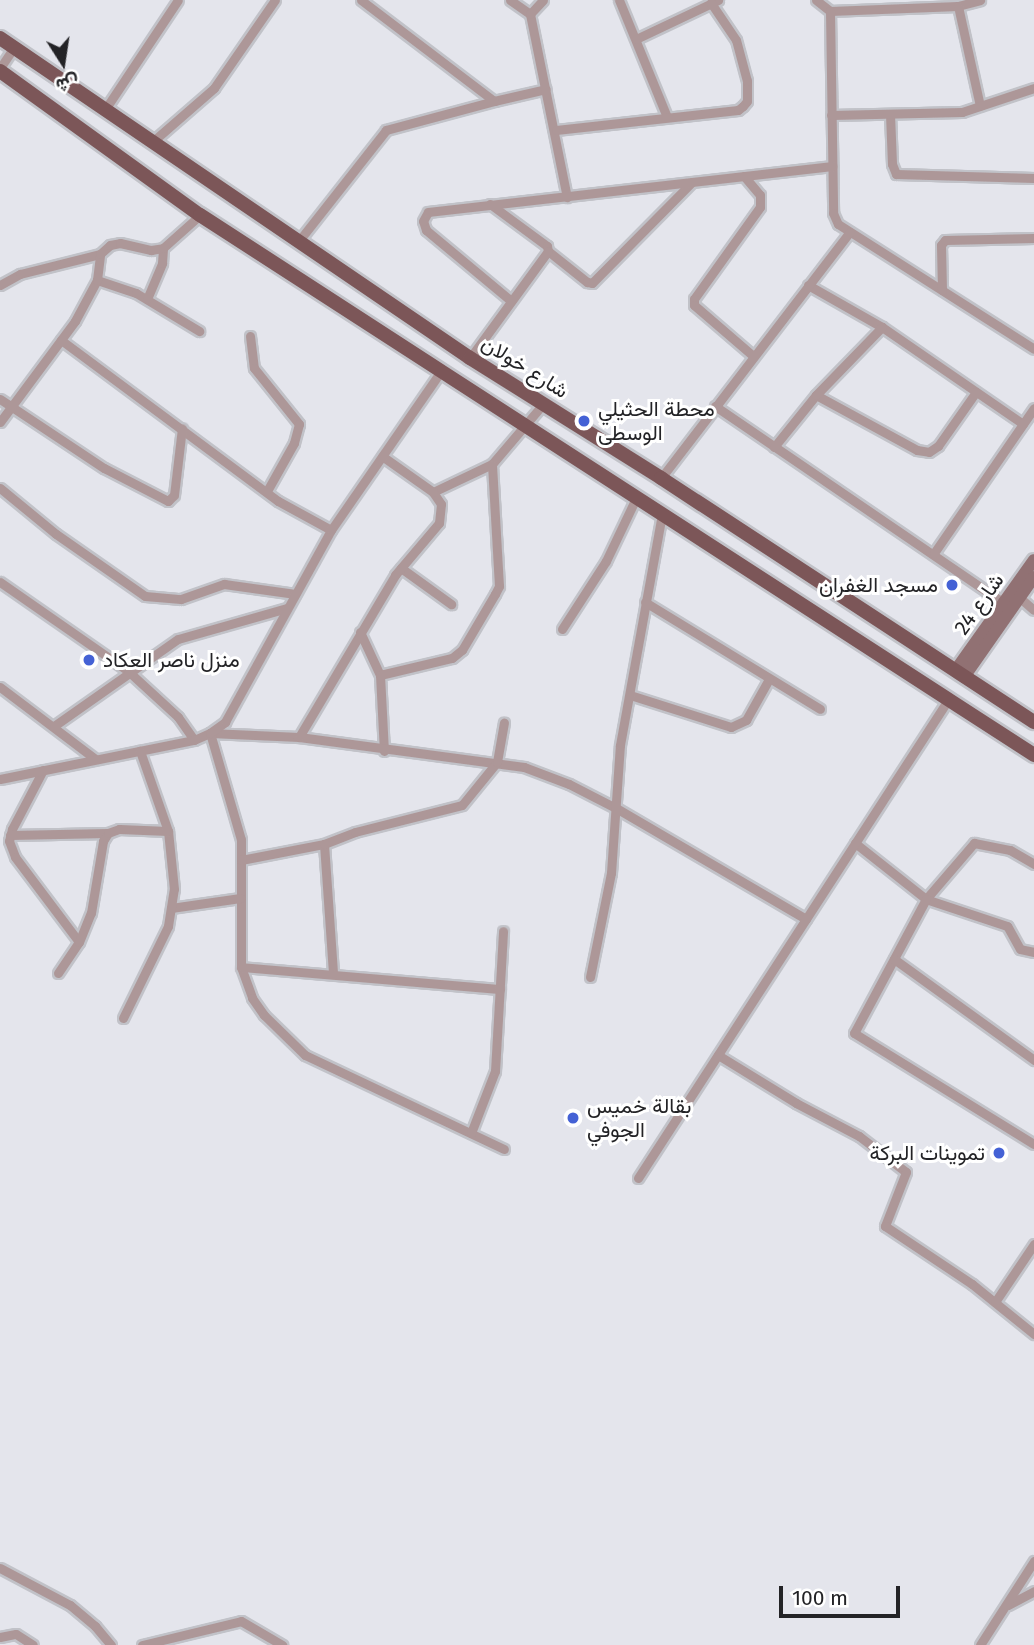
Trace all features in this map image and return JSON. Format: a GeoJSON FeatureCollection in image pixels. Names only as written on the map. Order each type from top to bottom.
{"type":"FeatureCollection","features":[{"type":"Feature","properties":{"kind":"main road","name":"شارع خولان"},"geometry":{"type":"LineString","coordinates":[[0,37],[104,111],[470,358],[661,478],[1034,722]]}},
{"type":"Feature","properties":{"kind":"main road"},"geometry":{"type":"LineString","coordinates":[[0,70],[200,215],[1034,755]]}},
{"type":"Feature","properties":{"kind":"street"},"geometry":{"type":"LineString","coordinates":[[104,111],[178,0]]}},
{"type":"Feature","properties":{"kind":"street"},"geometry":{"type":"LineString","coordinates":[[151,143],[214,89],[275,0]]}},
{"type":"Feature","properties":{"kind":"street"},"geometry":{"type":"LineString","coordinates":[[361,0],[495,101]]}},
{"type":"Feature","properties":{"kind":"street"},"geometry":{"type":"LineString","coordinates":[[510,0],[530,14],[567,197]]}},
{"type":"Feature","properties":{"kind":"street"},"geometry":{"type":"LineString","coordinates":[[530,14],[543,0]]}},
{"type":"Feature","properties":{"kind":"street"},"geometry":{"type":"LineString","coordinates":[[620,0],[667,117]]}},
{"type":"Feature","properties":{"kind":"street"},"geometry":{"type":"LineString","coordinates":[[816,0],[830,11],[980,0]]}},
{"type":"Feature","properties":{"kind":"street"},"geometry":{"type":"LineString","coordinates":[[555,130],[738,110],[747,101],[747,80],[736,40],[715,2],[636,39]]}},
{"type":"Feature","properties":{"kind":"street"},"geometry":{"type":"LineString","coordinates":[[963,3],[980,106]]}},
{"type":"Feature","properties":{"kind":"street"},"geometry":{"type":"LineString","coordinates":[[830,11],[832,214],[838,224],[1034,349]]}},
{"type":"Feature","properties":{"kind":"street"},"geometry":{"type":"LineString","coordinates":[[0,70],[14,47]]}},
{"type":"Feature","properties":{"kind":"street"},"geometry":{"type":"LineString","coordinates":[[831,115],[962,113],[1034,88]]}},
{"type":"Feature","properties":{"kind":"street"},"geometry":{"type":"LineString","coordinates":[[298,242],[386,131],[546,89]]}},
{"type":"Feature","properties":{"kind":"street"},"geometry":{"type":"LineString","coordinates":[[890,114],[892,164],[896,174],[1034,178]]}},
{"type":"Feature","properties":{"kind":"street"},"geometry":{"type":"LineString","coordinates":[[510,300],[426,230],[422,221],[428,212],[832,166]]}},
{"type":"Feature","properties":{"kind":"street"},"geometry":{"type":"LineString","coordinates":[[744,176],[760,195],[760,207],[694,299],[694,305],[753,356]]}},
{"type":"Feature","properties":{"kind":"street"},"geometry":{"type":"LineString","coordinates":[[491,204],[547,246],[548,251],[587,282],[597,281],[692,182]]}},
{"type":"Feature","properties":{"kind":"street"},"geometry":{"type":"LineString","coordinates":[[0,285],[20,274],[100,254],[110,245],[120,243],[151,250],[163,248],[200,215]]}},
{"type":"Feature","properties":{"kind":"street"},"geometry":{"type":"LineString","coordinates":[[661,478],[850,232]]}},
{"type":"Feature","properties":{"kind":"street"},"geometry":{"type":"LineString","coordinates":[[942,290],[941,245],[945,240],[1034,238]]}},
{"type":"Feature","properties":{"kind":"street"},"geometry":{"type":"LineString","coordinates":[[147,299],[162,263],[163,248]]}},
{"type":"Feature","properties":{"kind":"street"},"geometry":{"type":"LineString","coordinates":[[470,358],[548,251]]}},
{"type":"Feature","properties":{"kind":"street"},"geometry":{"type":"LineString","coordinates":[[0,422],[75,321],[97,280],[100,254]]}},
{"type":"Feature","properties":{"kind":"street"},"geometry":{"type":"LineString","coordinates":[[97,280],[147,299],[199,331]]}},
{"type":"Feature","properties":{"kind":"street"},"geometry":{"type":"LineString","coordinates":[[808,285],[882,327],[1023,424]]}},
{"type":"Feature","properties":{"kind":"street"},"geometry":{"type":"LineString","coordinates":[[774,447],[816,395],[882,327]]}},
{"type":"Feature","properties":{"kind":"street"},"geometry":{"type":"LineString","coordinates":[[250,336],[254,368],[299,424],[294,443],[267,491]]}},
{"type":"Feature","properties":{"kind":"street"},"geometry":{"type":"LineString","coordinates":[[61,340],[278,501],[331,530]]}},
{"type":"Feature","properties":{"kind":"street"},"geometry":{"type":"LineString","coordinates":[[0,779],[194,740],[211,733],[225,722],[331,530],[441,371]]}},
{"type":"Feature","properties":{"kind":"street"},"geometry":{"type":"LineString","coordinates":[[816,395],[917,450],[929,452],[938,446],[976,392]]}},
{"type":"Feature","properties":{"kind":"street"},"geometry":{"type":"LineString","coordinates":[[0,400],[104,468],[168,500],[174,495],[182,428]]}},
{"type":"Feature","properties":{"kind":"street"},"geometry":{"type":"LineString","coordinates":[[433,492],[492,464],[543,404]]}},
{"type":"Feature","properties":{"kind":"street"},"geometry":{"type":"LineString","coordinates":[[715,406],[934,553],[1003,603]]}},
{"type":"Feature","properties":{"kind":"street"},"geometry":{"type":"LineString","coordinates":[[934,553],[1034,408]]}},
{"type":"Feature","properties":{"kind":"street"},"geometry":{"type":"LineString","coordinates":[[299,737],[359,632],[401,568],[439,523],[441,504],[433,492],[383,456]]}},
{"type":"Feature","properties":{"kind":"street"},"geometry":{"type":"LineString","coordinates":[[380,675],[452,658],[462,650],[495,594],[499,586],[492,464]]}},
{"type":"Feature","properties":{"kind":"street"},"geometry":{"type":"LineString","coordinates":[[0,488],[56,534],[145,596],[181,599],[225,584],[295,594]]}},
{"type":"Feature","properties":{"kind":"street"},"geometry":{"type":"LineString","coordinates":[[562,629],[606,561],[637,496]]}},
{"type":"Feature","properties":{"kind":"street"},"geometry":{"type":"LineString","coordinates":[[590,977],[611,873],[620,745],[662,513]]}},
{"type":"Feature","properties":{"kind":"street","name":"شارع 24"},"geometry":{"type":"LineString","coordinates":[[959,674],[1003,603],[1034,560]]}},
{"type":"Feature","properties":{"kind":"street"},"geometry":{"type":"LineString","coordinates":[[401,568],[450,604]]}},
{"type":"Feature","properties":{"kind":"street","name":"شارع 24"},"geometry":{"type":"LineString","coordinates":[[959,674],[1034,577]]}},
{"type":"Feature","properties":{"kind":"street"},"geometry":{"type":"LineString","coordinates":[[0,582],[128,671],[178,717],[194,740]]}},
{"type":"Feature","properties":{"kind":"street"},"geometry":{"type":"LineString","coordinates":[[1020,598],[1034,610]]}},
{"type":"Feature","properties":{"kind":"street"},"geometry":{"type":"LineString","coordinates":[[645,602],[820,709]]}},
{"type":"Feature","properties":{"kind":"street"},"geometry":{"type":"LineString","coordinates":[[54,726],[128,671],[178,639],[287,608]]}},
{"type":"Feature","properties":{"kind":"street"},"geometry":{"type":"LineString","coordinates":[[359,632],[380,675],[384,751]]}},
{"type":"Feature","properties":{"kind":"street"},"geometry":{"type":"LineString","coordinates":[[630,695],[731,727],[746,720],[769,679]]}},
{"type":"Feature","properties":{"kind":"street"},"geometry":{"type":"LineString","coordinates":[[0,687],[94,758]]}},
{"type":"Feature","properties":{"kind":"street"},"geometry":{"type":"LineString","coordinates":[[638,1178],[948,700]]}},
{"type":"Feature","properties":{"kind":"street"},"geometry":{"type":"LineString","coordinates":[[241,860],[324,844],[355,832],[462,805],[497,762],[503,723]]}},
{"type":"Feature","properties":{"kind":"street"},"geometry":{"type":"LineString","coordinates":[[211,733],[299,737],[384,751],[524,767],[569,784],[616,808],[806,919]]}},
{"type":"Feature","properties":{"kind":"street"},"geometry":{"type":"LineString","coordinates":[[211,733],[241,840],[241,967],[252,998],[264,1015],[305,1055],[504,1149]]}},
{"type":"Feature","properties":{"kind":"street"},"geometry":{"type":"LineString","coordinates":[[123,1018],[159,947],[174,889],[168,831],[140,751]]}},
{"type":"Feature","properties":{"kind":"street"},"geometry":{"type":"LineString","coordinates":[[43,770],[9,841],[15,857],[79,942]]}},
{"type":"Feature","properties":{"kind":"street"},"geometry":{"type":"LineString","coordinates":[[10,835],[108,833],[119,829],[168,831]]}},
{"type":"Feature","properties":{"kind":"street"},"geometry":{"type":"LineString","coordinates":[[58,973],[79,942],[91,914],[103,841],[108,833]]}},
{"type":"Feature","properties":{"kind":"street"},"geometry":{"type":"LineString","coordinates":[[855,843],[926,899],[1007,926],[1020,949],[1034,952]]}},
{"type":"Feature","properties":{"kind":"street"},"geometry":{"type":"LineString","coordinates":[[1034,864],[1010,850],[974,843],[926,899],[854,1033],[1034,1144]]}},
{"type":"Feature","properties":{"kind":"street"},"geometry":{"type":"LineString","coordinates":[[324,844],[333,974]]}},
{"type":"Feature","properties":{"kind":"street"},"geometry":{"type":"LineString","coordinates":[[171,908],[240,898]]}},
{"type":"Feature","properties":{"kind":"street"},"geometry":{"type":"LineString","coordinates":[[471,1133],[495,1071],[503,931]]}},
{"type":"Feature","properties":{"kind":"street"},"geometry":{"type":"LineString","coordinates":[[894,959],[1034,1060]]}},
{"type":"Feature","properties":{"kind":"street"},"geometry":{"type":"LineString","coordinates":[[241,967],[500,989]]}},
{"type":"Feature","properties":{"kind":"street"},"geometry":{"type":"LineString","coordinates":[[718,1055],[796,1103],[859,1136],[906,1172],[885,1226],[972,1284],[1034,1334]]}},
{"type":"Feature","properties":{"kind":"street"},"geometry":{"type":"LineString","coordinates":[[995,1302],[1034,1244]]}},
{"type":"Feature","properties":{"kind":"street"},"geometry":{"type":"LineString","coordinates":[[981,1645],[1034,1560]]}},
{"type":"Feature","properties":{"kind":"street"},"geometry":{"type":"LineString","coordinates":[[0,1568],[70,1605],[96,1626],[111,1645]]}},
{"type":"Feature","properties":{"kind":"street"},"geometry":{"type":"LineString","coordinates":[[1004,1608],[1034,1591]]}},
{"type":"Feature","properties":{"kind":"street"},"geometry":{"type":"LineString","coordinates":[[142,1645],[241,1621],[282,1645]]}},
{"type":"Feature","properties":{"kind":"street"},"geometry":{"type":"LineString","coordinates":[[0,1637],[16,1634],[33,1645]]}},
{"type":"Feature","properties":{"kind":"place","name":"محطة الحثيلي الوسطى"},"geometry":{"type":"Point","coordinates":[584,421]}},
{"type":"Feature","properties":{"kind":"place","name":"مسجد الغفران"},"geometry":{"type":"Point","coordinates":[952,585]}},
{"type":"Feature","properties":{"kind":"place","name":"منزل ناصر العكاد"},"geometry":{"type":"Point","coordinates":[89,660]}},
{"type":"Feature","properties":{"kind":"place","name":"بقالة خميس الجوفي"},"geometry":{"type":"Point","coordinates":[573,1118]}},
{"type":"Feature","properties":{"kind":"place","name":"تموينات البركة"},"geometry":{"type":"Point","coordinates":[999,1153]}}]}
